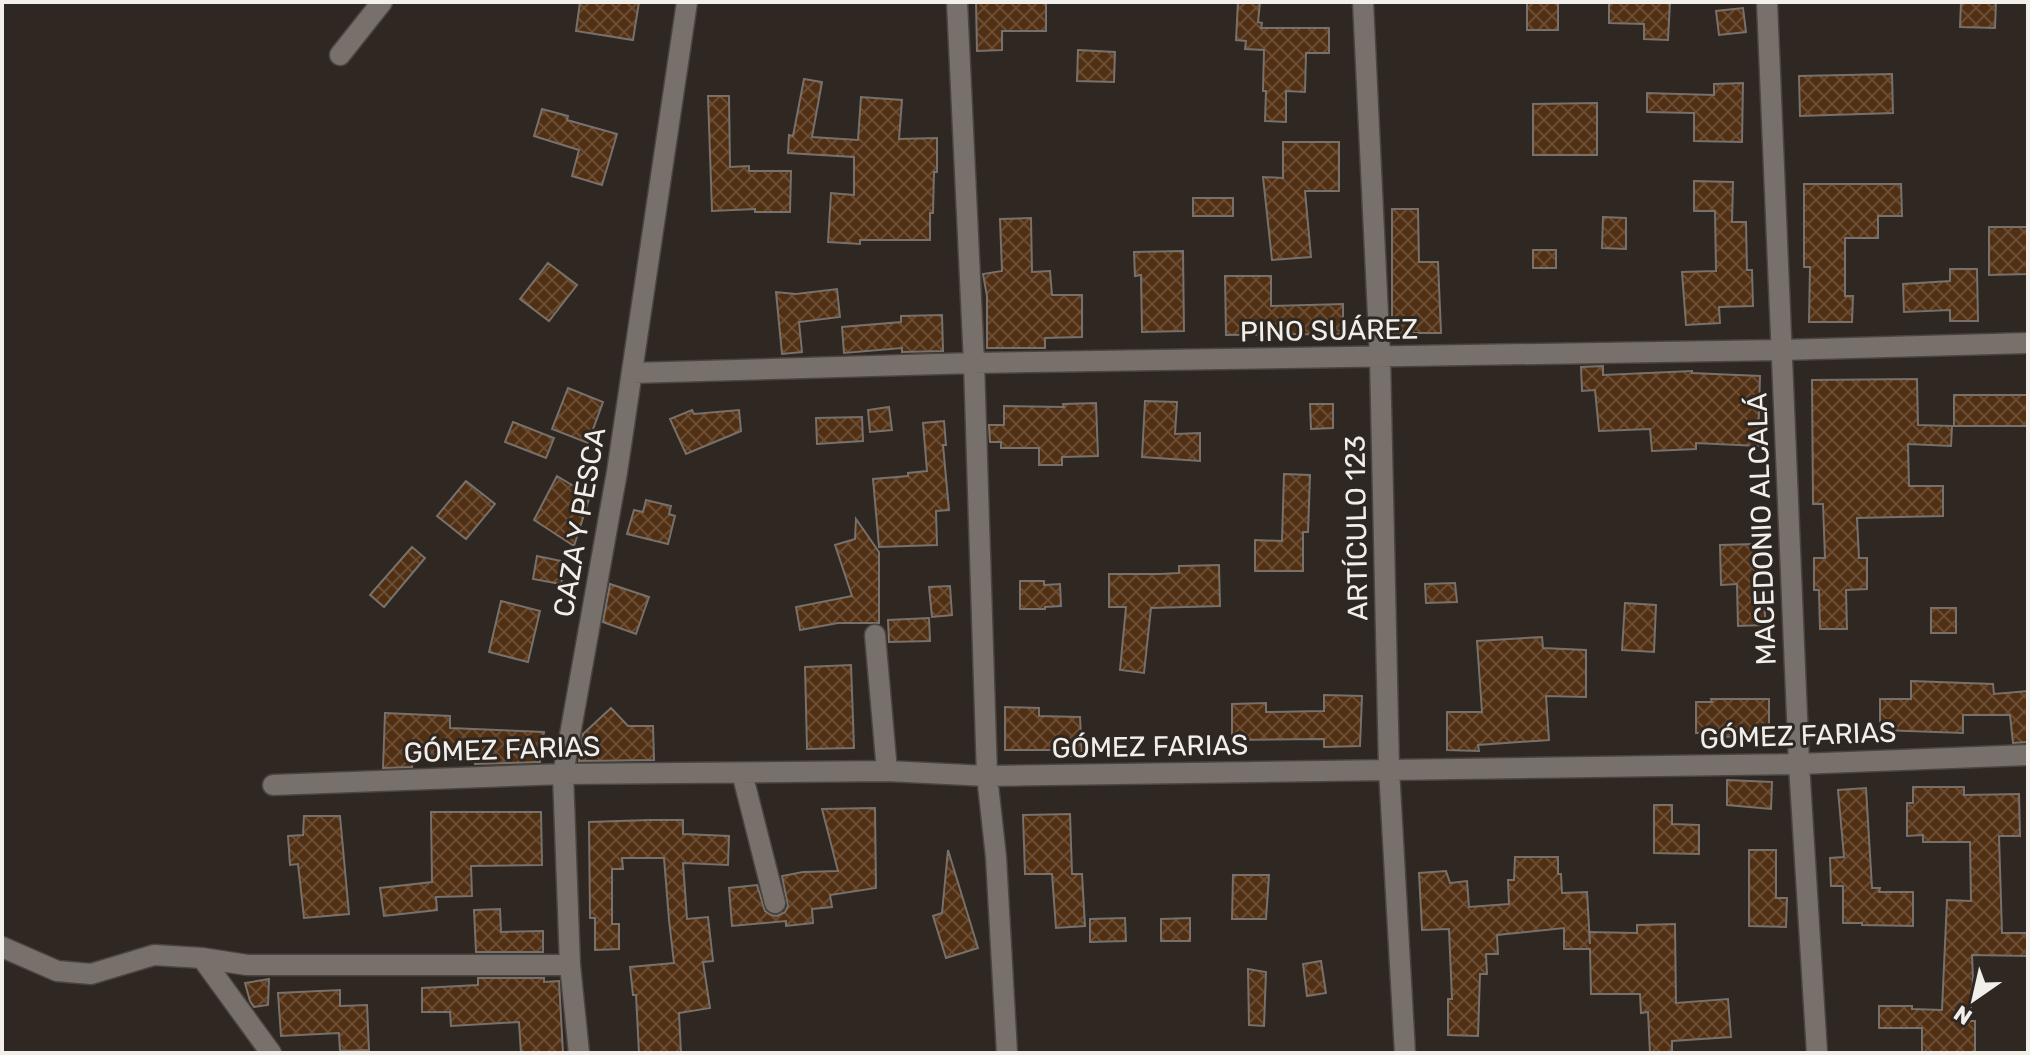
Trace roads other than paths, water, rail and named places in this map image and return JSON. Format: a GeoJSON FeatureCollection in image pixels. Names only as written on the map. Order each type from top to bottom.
{"type":"FeatureCollection","features":[{"type":"Feature","properties":{"kind":"street"},"geometry":{"type":"LineString","coordinates":[[340,55],[382,2]]}},
{"type":"Feature","properties":{"kind":"street","name":"CAZA Y PESCA"},"geometry":{"type":"LineString","coordinates":[[579,1053],[570,965],[563,774],[614,488],[687,2]]}},
{"type":"Feature","properties":{"kind":"street"},"geometry":{"type":"LineString","coordinates":[[957,2],[974,363],[987,776],[996,857],[1007,1053]]}},
{"type":"Feature","properties":{"kind":"street","name":"ARTÍCULO 123"},"geometry":{"type":"LineString","coordinates":[[1363,2],[1380,357],[1389,769],[1405,1053]]}},
{"type":"Feature","properties":{"kind":"street","name":"MACEDONIO ALCALÁ"},"geometry":{"type":"LineString","coordinates":[[1767,2],[1799,764],[1817,1053]]}},
{"type":"Feature","properties":{"kind":"street","name":"PINO SUÁREZ"},"geometry":{"type":"LineString","coordinates":[[632,373],[974,363],[2028,343]]}},
{"type":"Feature","properties":{"kind":"street"},"geometry":{"type":"LineString","coordinates":[[875,635],[887,771]]}},
{"type":"Feature","properties":{"kind":"street","name":"GÓMEZ FARIAS"},"geometry":{"type":"LineString","coordinates":[[273,785],[563,774],[887,771],[987,776],[1799,764],[2028,755]]}},
{"type":"Feature","properties":{"kind":"street"},"geometry":{"type":"LineString","coordinates":[[742,773],[775,903]]}},
{"type":"Feature","properties":{"kind":"street"},"geometry":{"type":"LineString","coordinates":[[2,947],[57,971],[91,974],[154,955],[247,965],[570,965]]}},
{"type":"Feature","properties":{"kind":"street"},"geometry":{"type":"LineString","coordinates":[[202,958],[271,1053]]}}]}
